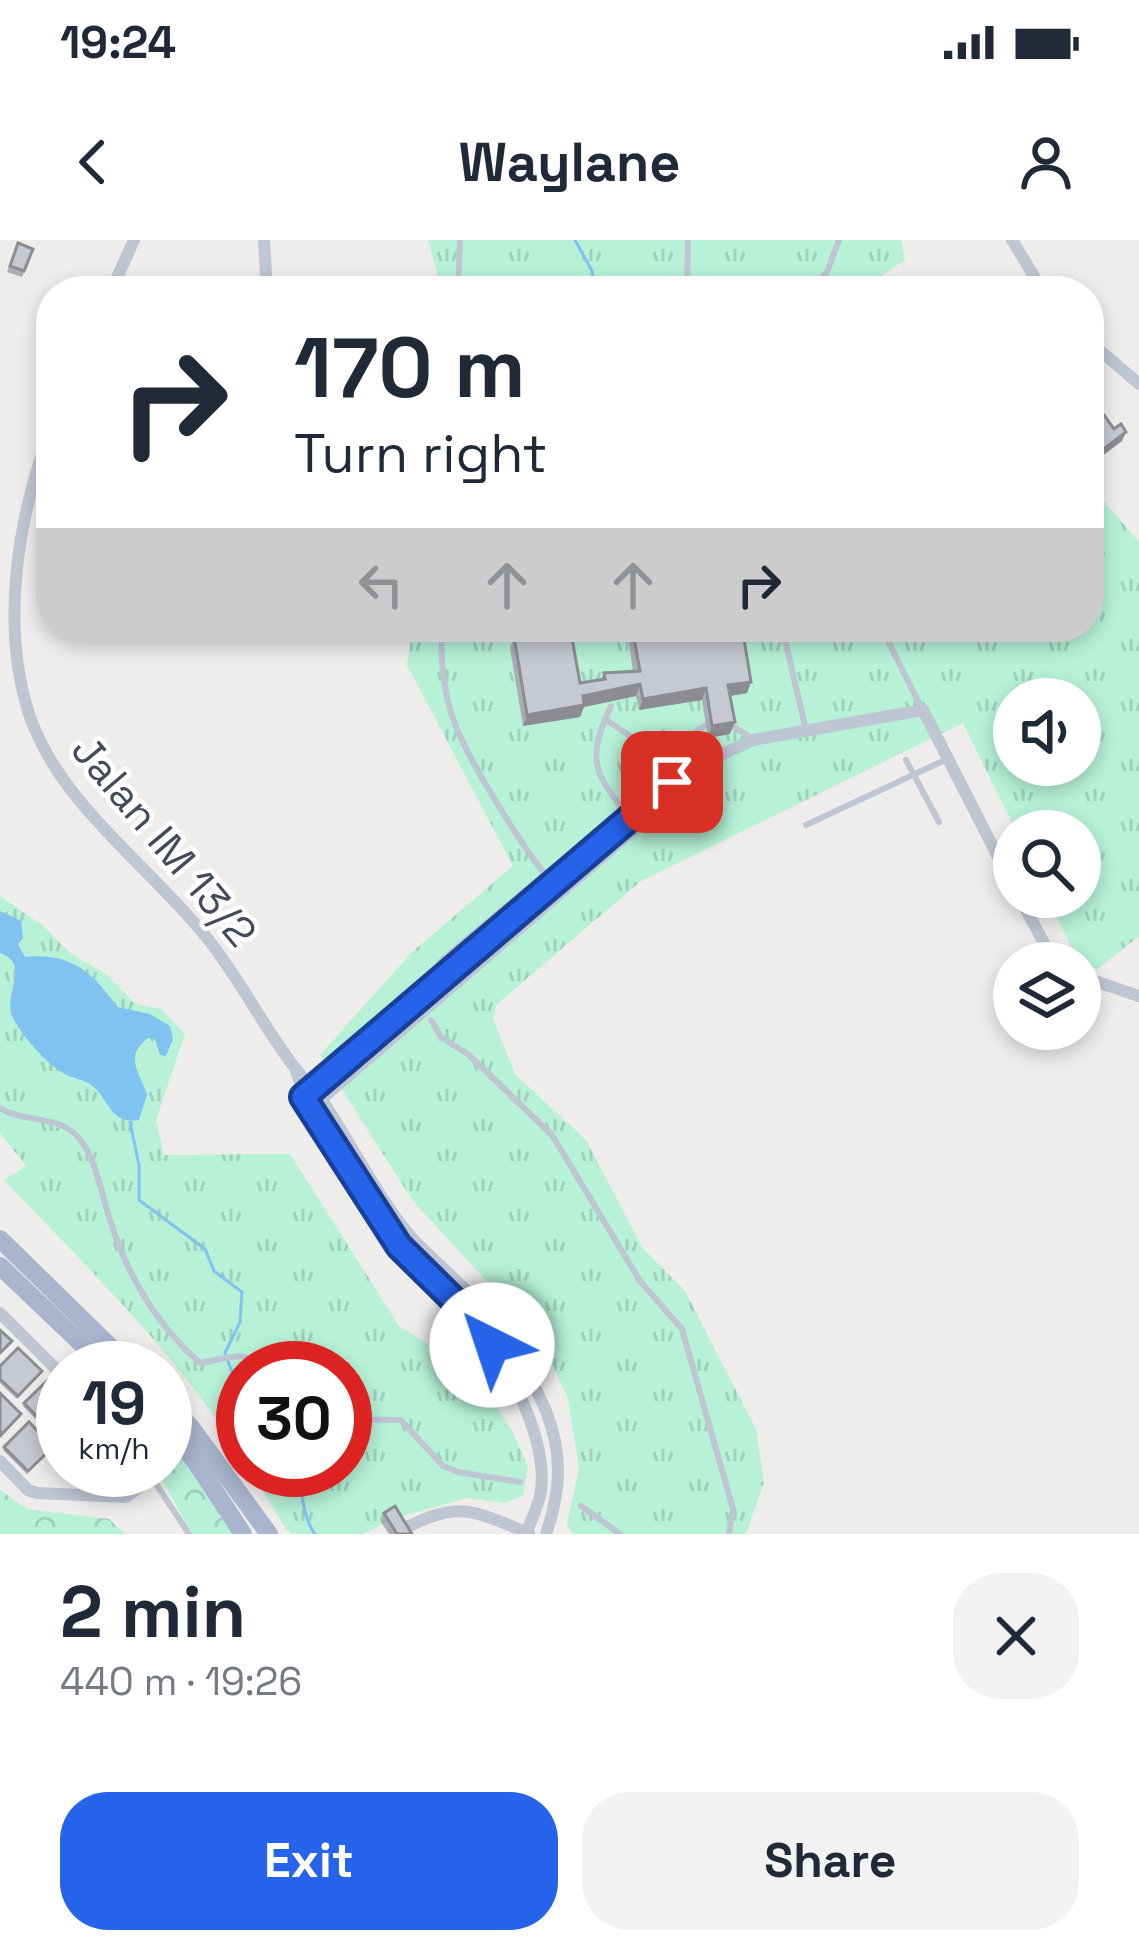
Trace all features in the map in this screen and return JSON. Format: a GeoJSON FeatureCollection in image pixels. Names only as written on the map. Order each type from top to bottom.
{"type":"FeatureCollection","features":[{"type":"Feature","properties":{"kind":"main road"},"geometry":{"type":"LineString","coordinates":[[0,1239],[104,1341]]}},
{"type":"Feature","properties":{"kind":"main road"},"geometry":{"type":"LineString","coordinates":[[0,1266],[79,1341]]}},
{"type":"Feature","properties":{"kind":"main road"},"geometry":{"type":"LineString","coordinates":[[192,1429],[268,1534]]}},
{"type":"Feature","properties":{"kind":"main road"},"geometry":{"type":"LineString","coordinates":[[192,1458],[243,1534]]}},
{"type":"Feature","properties":{"kind":"street"},"geometry":{"type":"LineString","coordinates":[[118,276],[134,240]]}},
{"type":"Feature","properties":{"kind":"street"},"geometry":{"type":"LineString","coordinates":[[264,240],[266,276]]}},
{"type":"Feature","properties":{"kind":"street"},"geometry":{"type":"LineString","coordinates":[[1012,240],[1033,276]]}},
{"type":"Feature","properties":{"kind":"street"},"geometry":{"type":"LineString","coordinates":[[1104,354],[1139,384]]}},
{"type":"Feature","properties":{"kind":"street","name":"Jalan IM 13/2"},"geometry":{"type":"LineString","coordinates":[[36,483],[16,571],[14,644],[29,715],[62,777],[206,936],[296,1069],[383,1224],[469,1315],[517,1389],[536,1442],[541,1490],[528,1533]]}},
{"type":"Feature","properties":{"kind":"street"},"geometry":{"type":"LineString","coordinates":[[312,1098],[633,822],[682,773],[753,740],[922,710],[993,848]]}},
{"type":"Feature","properties":{"kind":"street"},"geometry":{"type":"LineString","coordinates":[[502,933],[549,879],[578,869]]}},
{"type":"Feature","properties":{"kind":"street"},"geometry":{"type":"LineString","coordinates":[[1101,983],[1139,996]]}},
{"type":"Feature","properties":{"kind":"street","name":"Jalan IM 13/2"},"geometry":{"type":"LineString","coordinates":[[312,1098],[410,1236],[477,1302],[502,1335],[545,1409],[560,1467],[559,1496],[546,1534]]}},
{"type":"Feature","properties":{"kind":"street"},"geometry":{"type":"LineString","coordinates":[[0,1313],[36,1349]]}},
{"type":"Feature","properties":{"kind":"street"},"geometry":{"type":"LineString","coordinates":[[0,1461],[36,1493]]}},
{"type":"Feature","properties":{"kind":"street"},"geometry":{"type":"LineString","coordinates":[[400,1529],[460,1509],[528,1533]]}},
{"type":"Feature","properties":{"kind":"lane"},"geometry":{"type":"LineString","coordinates":[[459,276],[460,240]]}},
{"type":"Feature","properties":{"kind":"lane"},"geometry":{"type":"LineString","coordinates":[[687,276],[688,240]]}},
{"type":"Feature","properties":{"kind":"lane"},"geometry":{"type":"LineString","coordinates":[[823,276],[839,240]]}},
{"type":"Feature","properties":{"kind":"lane"},"geometry":{"type":"LineString","coordinates":[[433,972],[443,959],[549,879],[453,719],[441,642]]}},
{"type":"Feature","properties":{"kind":"lane"},"geometry":{"type":"LineString","coordinates":[[785,642],[806,730]]}},
{"type":"Feature","properties":{"kind":"lane"},"geometry":{"type":"LineString","coordinates":[[888,642],[922,710]]}},
{"type":"Feature","properties":{"kind":"lane"},"geometry":{"type":"LineString","coordinates":[[611,706],[595,741],[598,767],[608,791],[633,822]]}},
{"type":"Feature","properties":{"kind":"lane"},"geometry":{"type":"LineString","coordinates":[[605,719],[682,773],[698,730],[706,725]]}},
{"type":"Feature","properties":{"kind":"lane"},"geometry":{"type":"LineString","coordinates":[[728,723],[753,740]]}},
{"type":"Feature","properties":{"kind":"lane"},"geometry":{"type":"LineString","coordinates":[[806,825],[946,759]]}},
{"type":"Feature","properties":{"kind":"lane"},"geometry":{"type":"LineString","coordinates":[[906,760],[939,822]]}},
{"type":"Feature","properties":{"kind":"lane"},"geometry":{"type":"LineString","coordinates":[[431,1020],[440,1037],[470,1055],[552,1135],[640,1281],[682,1329],[733,1509],[728,1534]]}},
{"type":"Feature","properties":{"kind":"lane"},"geometry":{"type":"LineString","coordinates":[[0,1108],[15,1117],[58,1123],[83,1142],[138,1289],[200,1363],[216,1360]]}},
{"type":"Feature","properties":{"kind":"lane"},"geometry":{"type":"LineString","coordinates":[[372,1419],[401,1420],[443,1466],[520,1482]]}},
{"type":"Feature","properties":{"kind":"lane"},"geometry":{"type":"LineString","coordinates":[[165,1497],[189,1534]]}},
{"type":"Feature","properties":{"kind":"lane"},"geometry":{"type":"LineString","coordinates":[[581,1506],[620,1534]]}},
{"type":"Feature","properties":{"kind":"green space"},"geometry":{"type":"Polygon","coordinates":[[[428,240],[901,240],[905,260],[881,276],[438,276],[428,240]]]}},
{"type":"Feature","properties":{"kind":"green space"},"geometry":{"type":"Polygon","coordinates":[[[1104,501],[1139,542],[1139,936],[1101,967],[1101,942],[1069,942],[1057,918],[1101,918],[1101,810],[1006,810],[994,786],[1101,786],[1101,678],[993,678],[993,784],[963,723],[641,881],[496,1005],[493,1019],[515,1074],[586,1140],[642,1247],[685,1291],[756,1429],[764,1482],[746,1534],[572,1534],[567,1524],[579,1468],[568,1398],[553,1366],[525,1323],[413,1201],[320,1055],[411,953],[513,866],[407,665],[411,642],[1104,642],[1104,501]]]}},
{"type":"Feature","properties":{"kind":"green space"},"geometry":{"type":"Polygon","coordinates":[[[0,896],[42,925],[71,954],[106,974],[136,1004],[161,1009],[185,1034],[156,1120],[164,1155],[290,1154],[399,1326],[472,1371],[513,1432],[528,1467],[523,1496],[504,1503],[467,1498],[392,1519],[364,1534],[293,1534],[266,1497],[372,1497],[372,1341],[216,1341],[216,1418],[192,1387],[192,1341],[155,1341],[4,1180],[26,1166],[0,1133],[0,896]]]}},
{"type":"Feature","properties":{"kind":"green space"},"geometry":{"type":"Polygon","coordinates":[[[192,1471],[232,1534],[192,1534],[172,1497],[192,1497],[192,1471]]]}},
{"type":"Feature","properties":{"kind":"green space"},"geometry":{"type":"Polygon","coordinates":[[[0,1490],[27,1509],[109,1519],[125,1534],[0,1534],[0,1490]]]}},
{"type":"Feature","properties":{"kind":"water"},"geometry":{"type":"Polygon","coordinates":[[[0,911],[21,921],[23,938],[18,944],[25,957],[68,961],[89,974],[117,1007],[150,1014],[170,1026],[173,1039],[166,1056],[160,1055],[155,1039],[148,1038],[136,1052],[147,1095],[139,1120],[115,1114],[96,1089],[56,1068],[17,1025],[10,1009],[14,965],[0,953],[0,911]]]}},
{"type":"Feature","properties":{"kind":"building"},"geometry":{"type":"Polygon","coordinates":[[[18,243],[33,249],[24,271],[10,266],[18,243]]]}},
{"type":"Feature","properties":{"kind":"building"},"geometry":{"type":"Polygon","coordinates":[[[1104,415],[1114,429],[1121,424],[1126,432],[1104,449],[1104,415]]]}},
{"type":"Feature","properties":{"kind":"building"},"geometry":{"type":"Polygon","coordinates":[[[515,642],[573,642],[580,683],[605,679],[604,673],[640,671],[635,642],[744,642],[751,682],[728,685],[735,722],[712,726],[706,688],[643,699],[640,684],[583,696],[584,705],[527,715],[515,642]]]}},
{"type":"Feature","properties":{"kind":"building"},"geometry":{"type":"Polygon","coordinates":[[[0,1330],[12,1341],[0,1353],[0,1330]]]}},
{"type":"Feature","properties":{"kind":"building"},"geometry":{"type":"Polygon","coordinates":[[[18,1348],[36,1365],[36,1377],[18,1396],[0,1379],[0,1366],[18,1348]]]}},
{"type":"Feature","properties":{"kind":"building"},"geometry":{"type":"Polygon","coordinates":[[[36,1391],[36,1416],[24,1403],[36,1391]]]}},
{"type":"Feature","properties":{"kind":"building"},"geometry":{"type":"Polygon","coordinates":[[[0,1393],[21,1414],[0,1436],[0,1393]]]}},
{"type":"Feature","properties":{"kind":"building"},"geometry":{"type":"Polygon","coordinates":[[[29,1422],[36,1429],[36,1463],[28,1471],[4,1447],[29,1422]]]}},
{"type":"Feature","properties":{"kind":"building"},"geometry":{"type":"Polygon","coordinates":[[[395,1506],[412,1534],[397,1534],[384,1513],[395,1506]]]}},
{"type":"Feature","properties":{"kind":"waterway"},"geometry":{"type":"LineString","coordinates":[[575,240],[592,276]]}},
{"type":"Feature","properties":{"kind":"waterway"},"geometry":{"type":"LineString","coordinates":[[130,1122],[139,1165],[139,1200],[205,1249],[214,1271],[242,1292],[240,1322],[231,1341]]}},
{"type":"Feature","properties":{"kind":"waterway"},"geometry":{"type":"LineString","coordinates":[[302,1497],[315,1534]]}},
{"type":"Feature","properties":{"kind":"route"},"geometry":{"type":"LineString","coordinates":[[492,1345],[469,1315],[399,1246],[303,1097],[672,782]]}}]}
